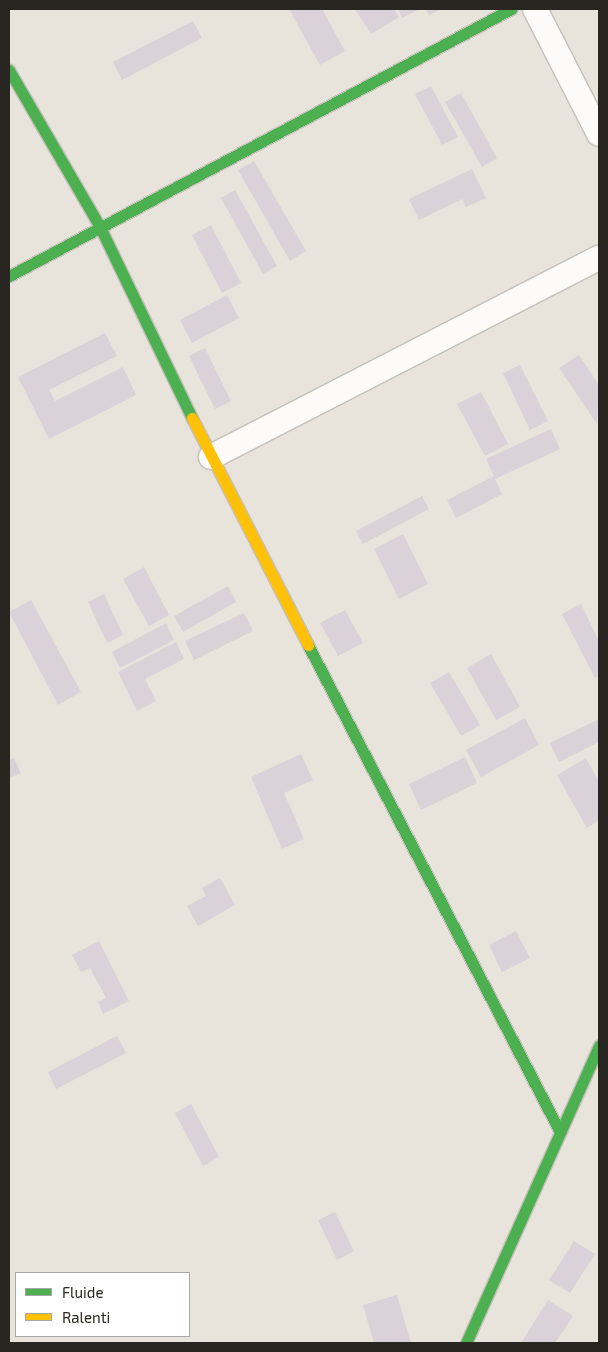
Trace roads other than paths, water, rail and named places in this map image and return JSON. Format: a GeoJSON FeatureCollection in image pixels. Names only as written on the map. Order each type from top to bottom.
{"type":"FeatureCollection","features":[{"type":"Feature","properties":{"kind":"street"},"geometry":{"type":"LineString","coordinates":[[9,276],[511,9]]}},
{"type":"Feature","properties":{"kind":"street"},"geometry":{"type":"LineString","coordinates":[[535,9],[599,134]]}},
{"type":"Feature","properties":{"kind":"street"},"geometry":{"type":"LineString","coordinates":[[9,70],[100,227],[211,457],[560,1132]]}},
{"type":"Feature","properties":{"kind":"street"},"geometry":{"type":"LineString","coordinates":[[211,457],[599,258]]}},
{"type":"Feature","properties":{"kind":"street"},"geometry":{"type":"LineString","coordinates":[[466,1343],[599,1045]]}}]}
